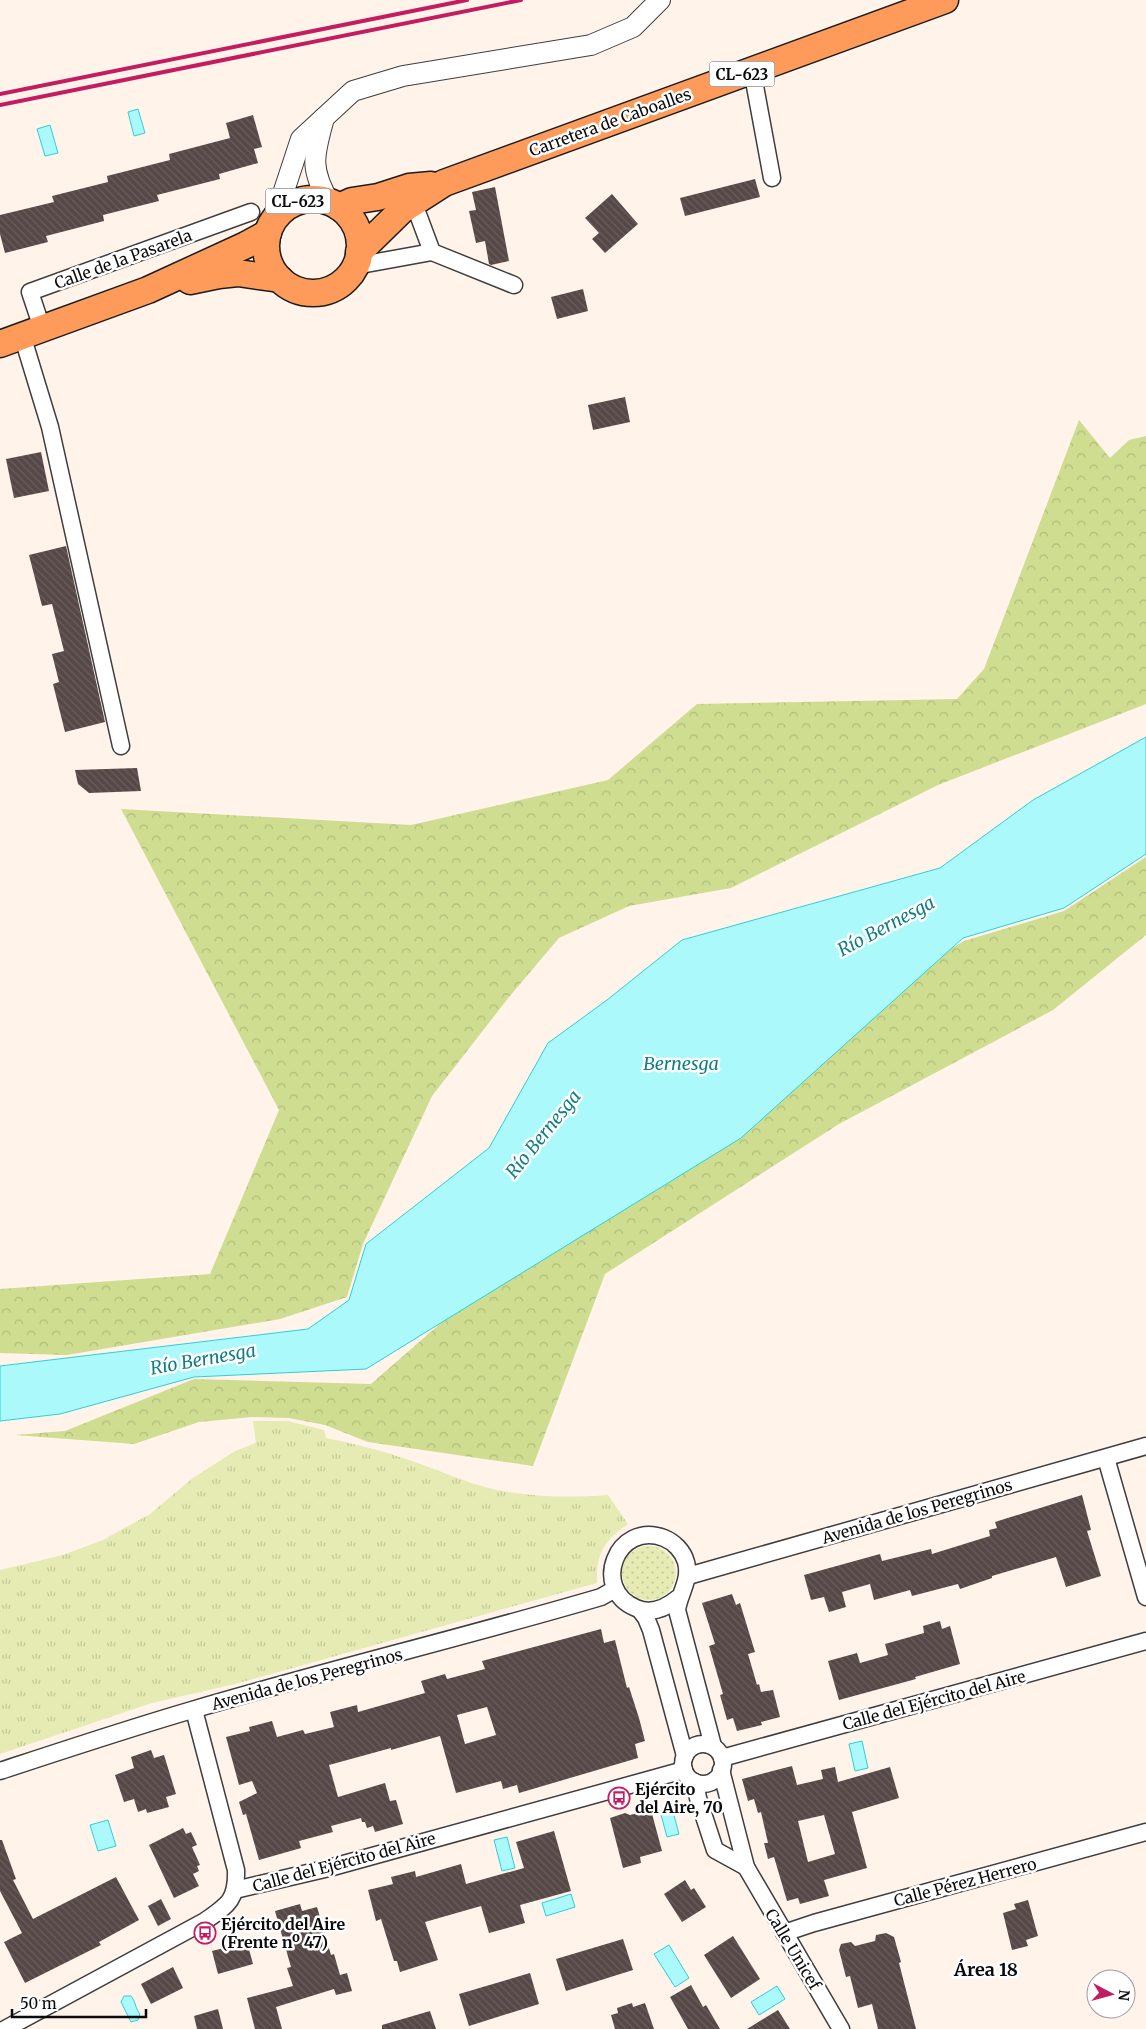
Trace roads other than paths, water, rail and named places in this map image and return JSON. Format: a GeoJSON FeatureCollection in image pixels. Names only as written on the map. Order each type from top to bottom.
{"type":"FeatureCollection","features":[{"type":"Feature","properties":{"kind":"main road","name":"Carretera de Caboalles"},"geometry":{"type":"LineString","coordinates":[[357,259],[402,210],[444,183],[945,0]]}},
{"type":"Feature","properties":{"kind":"main road","name":"Carretera de Caboalles"},"geometry":{"type":"LineString","coordinates":[[334,204],[378,197],[409,187],[444,183]]}},
{"type":"Feature","properties":{"kind":"main road","name":"CL-623"},"geometry":{"type":"LineString","coordinates":[[22,336],[148,290],[246,245],[265,221],[300,201],[309,199],[334,204],[353,222],[360,241],[357,259],[342,282],[330,289],[304,292],[291,287],[280,279],[270,264],[267,256],[265,221]]}},
{"type":"Feature","properties":{"kind":"main road","name":"CL-623"},"geometry":{"type":"LineString","coordinates":[[148,290],[219,275],[238,274],[280,279]]}},
{"type":"Feature","properties":{"kind":"street"},"geometry":{"type":"LineString","coordinates":[[265,221],[301,139],[353,91],[403,76],[591,45],[633,27],[660,0]]}},
{"type":"Feature","properties":{"kind":"street"},"geometry":{"type":"LineString","coordinates":[[752,70],[772,178]]}},
{"type":"Feature","properties":{"kind":"street"},"geometry":{"type":"LineString","coordinates":[[324,116],[316,148],[314,169],[319,185],[334,204]]}},
{"type":"Feature","properties":{"kind":"street"},"geometry":{"type":"LineString","coordinates":[[413,202],[432,252]]}},
{"type":"Feature","properties":{"kind":"street","name":"Calle de la Pasarela"},"geometry":{"type":"LineString","coordinates":[[22,336],[30,292],[265,221]]}},
{"type":"Feature","properties":{"kind":"street"},"geometry":{"type":"LineString","coordinates":[[357,259],[432,252],[514,285]]}},
{"type":"Feature","properties":{"kind":"street"},"geometry":{"type":"LineString","coordinates":[[22,336],[50,427],[121,746]]}},
{"type":"Feature","properties":{"kind":"street","name":"Avenida de los Peregrinos"},"geometry":{"type":"LineString","coordinates":[[688,1576],[1146,1446]]}},
{"type":"Feature","properties":{"kind":"street"},"geometry":{"type":"LineString","coordinates":[[1106,1458],[1146,1597]]}},
{"type":"Feature","properties":{"kind":"street"},"geometry":{"type":"LineString","coordinates":[[643,1536],[657,1536],[670,1541],[680,1550],[686,1562],[688,1576],[685,1588],[678,1598],[667,1607],[654,1611],[640,1610],[629,1606],[615,1589],[612,1568],[613,1562],[620,1550],[630,1540],[643,1536]]}},
{"type":"Feature","properties":{"kind":"street","name":"Avenida de los Peregrinos"},"geometry":{"type":"LineString","coordinates":[[0,1771],[194,1710],[601,1597],[615,1589]]}},
{"type":"Feature","properties":{"kind":"street","name":"Calle Unicef"},"geometry":{"type":"LineString","coordinates":[[678,1598],[679,1622],[719,1758],[746,1868],[841,2029]]}},
{"type":"Feature","properties":{"kind":"street"},"geometry":{"type":"LineString","coordinates":[[640,1610],[651,1630],[688,1769],[712,1844],[719,1853],[746,1868]]}},
{"type":"Feature","properties":{"kind":"street","name":"Calle del Ejército del Aire"},"geometry":{"type":"LineString","coordinates":[[719,1758],[1146,1641]]}},
{"type":"Feature","properties":{"kind":"street"},"geometry":{"type":"LineString","coordinates":[[194,1710],[236,1870],[235,1890]]}},
{"type":"Feature","properties":{"kind":"street"},"geometry":{"type":"LineString","coordinates":[[706,1744],[719,1758],[718,1776],[708,1783],[688,1769],[693,1746],[706,1744]]}},
{"type":"Feature","properties":{"kind":"street","name":"Calle del Ejército del Aire"},"geometry":{"type":"LineString","coordinates":[[6,2029],[205,1920],[227,1906],[235,1890],[330,1868],[688,1769]]}},
{"type":"Feature","properties":{"kind":"street","name":"Calle Pérez Herrero"},"geometry":{"type":"LineString","coordinates":[[784,1933],[814,1922],[1146,1832]]}},
{"type":"Feature","properties":{"kind":"water"},"geometry":{"type":"Polygon","coordinates":[[[138,109],[145,133],[134,136],[128,112],[138,109]]]}},
{"type":"Feature","properties":{"kind":"water"},"geometry":{"type":"Polygon","coordinates":[[[50,125],[58,153],[45,156],[37,129],[50,125]]]}},
{"type":"Feature","properties":{"kind":"water","name":"Bernesga"},"geometry":{"type":"Polygon","coordinates":[[[1146,737],[1146,854],[1064,908],[963,938],[741,1138],[366,1369],[194,1377],[60,1414],[0,1421],[0,1366],[308,1329],[349,1300],[366,1244],[489,1148],[548,1043],[607,1000],[682,940],[940,868],[1033,800],[1146,737]]]}},
{"type":"Feature","properties":{"kind":"water"},"geometry":{"type":"Polygon","coordinates":[[[862,1741],[868,1768],[855,1771],[849,1744],[862,1741]]]}},
{"type":"Feature","properties":{"kind":"water"},"geometry":{"type":"Polygon","coordinates":[[[672,1808],[679,1834],[667,1837],[660,1811],[672,1808]]]}},
{"type":"Feature","properties":{"kind":"water"},"geometry":{"type":"Polygon","coordinates":[[[108,1820],[116,1846],[98,1851],[90,1825],[108,1820]]]}},
{"type":"Feature","properties":{"kind":"water"},"geometry":{"type":"Polygon","coordinates":[[[507,1837],[515,1868],[502,1871],[494,1840],[507,1837]]]}},
{"type":"Feature","properties":{"kind":"water"},"geometry":{"type":"Polygon","coordinates":[[[571,1894],[575,1907],[546,1916],[542,1903],[571,1894]]]}},
{"type":"Feature","properties":{"kind":"water"},"geometry":{"type":"Polygon","coordinates":[[[669,1945],[689,1978],[675,1987],[654,1954],[669,1945]]]}},
{"type":"Feature","properties":{"kind":"water"},"geometry":{"type":"Polygon","coordinates":[[[777,1986],[785,1999],[759,2015],[751,2002],[777,1986]]]}},
{"type":"Feature","properties":{"kind":"water"},"geometry":{"type":"Polygon","coordinates":[[[124,1996],[131,1996],[133,1998],[140,2014],[138,2020],[131,2022],[121,2002],[124,1996]]]}},
{"type":"Feature","properties":{"kind":"railway"},"geometry":{"type":"LineString","coordinates":[[0,94],[467,0]]}},
{"type":"Feature","properties":{"kind":"railway"},"geometry":{"type":"LineString","coordinates":[[0,105],[521,0]]}},
{"type":"Feature","properties":{"kind":"place","name":"Ejército del Aire, 70"},"geometry":{"type":"Point","coordinates":[619,1798]}},
{"type":"Feature","properties":{"kind":"place","name":"Ejército del Aire (Frente nº 47)"},"geometry":{"type":"Point","coordinates":[205,1933]}},
{"type":"Feature","properties":{"kind":"district","name":"Área 18"},"geometry":{"type":"Point","coordinates":[986,1969]}},
{"type":"Feature","properties":{"kind":"water label","name":"Río Bernesga"},"geometry":{"type":"Point","coordinates":[886,926]}},
{"type":"Feature","properties":{"kind":"water label","name":"Río Bernesga"},"geometry":{"type":"Point","coordinates":[543,1134]}},
{"type":"Feature","properties":{"kind":"water label","name":"Río Bernesga"},"geometry":{"type":"Point","coordinates":[203,1359]}}]}
